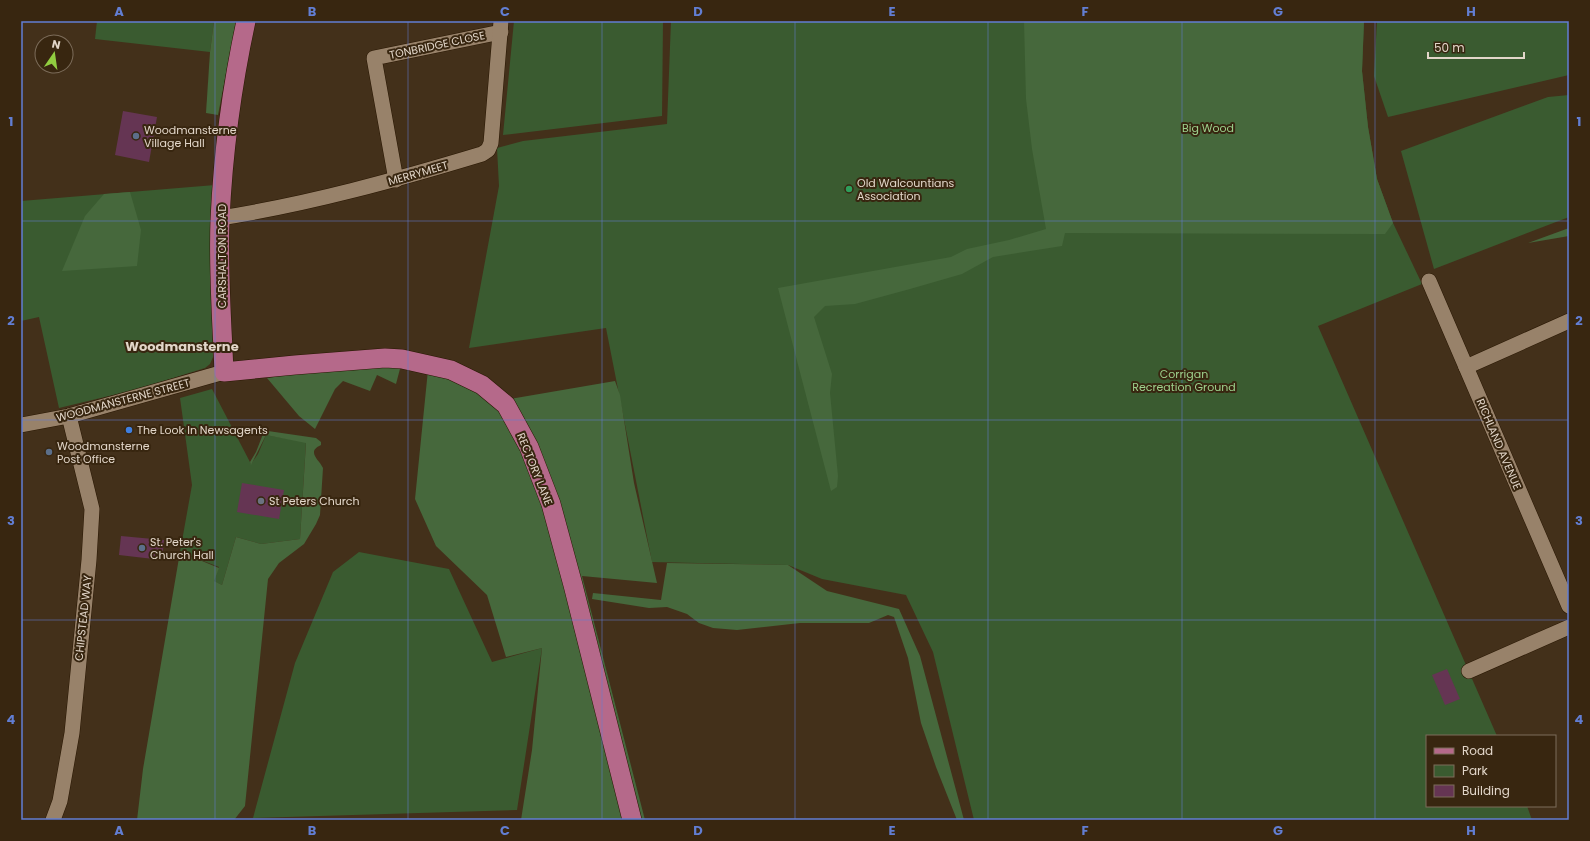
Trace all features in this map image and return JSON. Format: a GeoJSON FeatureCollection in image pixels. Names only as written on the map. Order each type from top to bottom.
{"type":"FeatureCollection","features":[{"type":"Feature","properties":{"kind":"main road","name":"CARSHALTON ROAD"},"geometry":{"type":"LineString","coordinates":[[224,372],[220,218],[229,120],[237,62],[246,21]]}},
{"type":"Feature","properties":{"kind":"main road","name":"RECTORY LANE"},"geometry":{"type":"LineString","coordinates":[[224,372],[385,358],[402,359],[451,370],[482,385],[506,405],[529,447],[551,504],[632,820]]}},
{"type":"Feature","properties":{"kind":"street","name":"MERRYMEET"},"geometry":{"type":"LineString","coordinates":[[220,218],[272,210],[396,180],[482,154],[488,150],[491,143],[501,27]]}},
{"type":"Feature","properties":{"kind":"street","name":"TONBRIDGE CLOSE"},"geometry":{"type":"LineString","coordinates":[[396,180],[370,54],[501,27]]}},
{"type":"Feature","properties":{"kind":"street","name":"RICHLAND AVENUE"},"geometry":{"type":"LineString","coordinates":[[1429,281],[1569,606]]}},
{"type":"Feature","properties":{"kind":"street"},"geometry":{"type":"LineString","coordinates":[[1466,367],[1569,321]]}},
{"type":"Feature","properties":{"kind":"street","name":"WOODMANSTERNE STREET"},"geometry":{"type":"LineString","coordinates":[[21,426],[69,416],[224,372]]}},
{"type":"Feature","properties":{"kind":"street","name":"CHIPSTEAD WAY"},"geometry":{"type":"LineString","coordinates":[[53,820],[60,801],[72,733],[89,560],[92,509],[69,416]]}},
{"type":"Feature","properties":{"kind":"street"},"geometry":{"type":"LineString","coordinates":[[1469,671],[1569,626]]}},
{"type":"Feature","properties":{"kind":"green space"},"geometry":{"type":"Polygon","coordinates":[[[97,21],[214,21],[210,52],[95,39],[97,21]]]}},
{"type":"Feature","properties":{"kind":"green space"},"geometry":{"type":"Polygon","coordinates":[[[214,21],[236,21],[218,115],[206,113],[210,52],[214,21]]]}},
{"type":"Feature","properties":{"kind":"green space"},"geometry":{"type":"Polygon","coordinates":[[[514,21],[663,21],[662,116],[503,135],[514,21]]]}},
{"type":"Feature","properties":{"kind":"green space","name":"Corrigan Recreation Ground"},"geometry":{"type":"Polygon","coordinates":[[[671,21],[1364,21],[1362,71],[1368,127],[1377,179],[1393,223],[1422,284],[1318,326],[1497,735],[1426,735],[1426,807],[1527,807],[1532,820],[974,820],[933,652],[906,595],[822,579],[788,565],[652,562],[606,328],[469,348],[499,186],[497,148],[523,141],[667,124],[671,21]]]}},
{"type":"Feature","properties":{"kind":"green space","name":"Big Wood"},"geometry":{"type":"Polygon","coordinates":[[[1024,21],[1364,21],[1362,71],[1368,127],[1377,179],[1393,223],[1385,234],[1065,233],[1062,246],[993,257],[962,274],[855,304],[825,306],[814,317],[832,374],[830,393],[838,476],[837,487],[831,491],[778,288],[951,257],[967,249],[1009,240],[1046,229],[1032,149],[1026,99],[1024,21]]]}},
{"type":"Feature","properties":{"kind":"green space"},"geometry":{"type":"Polygon","coordinates":[[[1377,21],[1569,21],[1569,75],[1388,117],[1374,76],[1377,21]]]}},
{"type":"Feature","properties":{"kind":"green space"},"geometry":{"type":"Polygon","coordinates":[[[1569,95],[1569,217],[1434,269],[1401,151],[1548,97],[1569,95]]]}},
{"type":"Feature","properties":{"kind":"green space"},"geometry":{"type":"Polygon","coordinates":[[[215,185],[212,219],[213,357],[210,364],[205,368],[138,389],[59,408],[39,317],[21,321],[21,201],[215,185]]]}},
{"type":"Feature","properties":{"kind":"green space"},"geometry":{"type":"Polygon","coordinates":[[[130,192],[141,230],[137,266],[62,271],[85,216],[104,194],[130,192]]]}},
{"type":"Feature","properties":{"kind":"green space"},"geometry":{"type":"Polygon","coordinates":[[[1569,228],[1569,236],[1528,243],[1569,228]]]}},
{"type":"Feature","properties":{"kind":"green space"},"geometry":{"type":"Polygon","coordinates":[[[401,365],[396,384],[377,375],[370,391],[343,381],[335,389],[315,429],[299,416],[267,378],[294,374],[401,365]]]}},
{"type":"Feature","properties":{"kind":"green space"},"geometry":{"type":"Polygon","coordinates":[[[428,370],[510,399],[615,381],[620,395],[634,483],[657,583],[582,576],[645,820],[521,820],[532,750],[542,648],[506,657],[487,595],[436,546],[415,499],[428,370]]]}},
{"type":"Feature","properties":{"kind":"green space"},"geometry":{"type":"Polygon","coordinates":[[[212,389],[251,464],[258,454],[266,435],[306,442],[300,539],[261,544],[236,537],[222,585],[213,581],[219,567],[180,552],[192,485],[180,398],[212,389]]]}},
{"type":"Feature","properties":{"kind":"green space"},"geometry":{"type":"Polygon","coordinates":[[[268,431],[316,438],[321,442],[321,445],[314,450],[314,453],[323,468],[320,515],[316,524],[304,544],[279,563],[268,579],[245,806],[234,820],[137,820],[143,769],[180,552],[219,568],[214,581],[222,585],[236,537],[261,544],[300,539],[306,443],[266,435],[251,465],[250,462],[256,452],[263,434],[268,431]]]}},
{"type":"Feature","properties":{"kind":"green space"},"geometry":{"type":"Polygon","coordinates":[[[359,552],[449,569],[492,662],[542,648],[517,810],[253,818],[295,663],[333,572],[359,552]]]}},
{"type":"Feature","properties":{"kind":"green space"},"geometry":{"type":"Polygon","coordinates":[[[667,563],[788,565],[827,591],[899,609],[920,656],[964,820],[957,820],[936,767],[921,723],[908,658],[894,617],[888,615],[869,623],[800,623],[737,630],[713,628],[699,623],[687,614],[667,607],[649,608],[592,599],[593,593],[661,600],[667,563]]]}},
{"type":"Feature","properties":{"kind":"building","name":"Woodmansterne Village Hall"},"geometry":{"type":"Polygon","coordinates":[[[123,111],[157,117],[149,162],[115,155],[123,111]]]}},
{"type":"Feature","properties":{"kind":"building","name":"St Peters Church"},"geometry":{"type":"Polygon","coordinates":[[[242,483],[284,490],[279,519],[237,512],[242,483]]]}},
{"type":"Feature","properties":{"kind":"building","name":"St. Peter's Church Hall"},"geometry":{"type":"Polygon","coordinates":[[[121,536],[164,540],[162,560],[119,555],[121,536]]]}},
{"type":"Feature","properties":{"kind":"building"},"geometry":{"type":"Polygon","coordinates":[[[1447,669],[1460,699],[1445,705],[1432,675],[1447,669]]]}},
{"type":"Feature","properties":{"kind":"place","name":"Woodmansterne Village Hall"},"geometry":{"type":"Point","coordinates":[136,136]}},
{"type":"Feature","properties":{"kind":"place","name":"Old Walcountians Association"},"geometry":{"type":"Point","coordinates":[849,189]}},
{"type":"Feature","properties":{"kind":"place","name":"The Look In Newsagents"},"geometry":{"type":"Point","coordinates":[129,430]}},
{"type":"Feature","properties":{"kind":"place","name":"Woodmansterne Post Office"},"geometry":{"type":"Point","coordinates":[49,452]}},
{"type":"Feature","properties":{"kind":"place","name":"St Peters Church"},"geometry":{"type":"Point","coordinates":[261,501]}},
{"type":"Feature","properties":{"kind":"place","name":"St. Peter's Church Hall"},"geometry":{"type":"Point","coordinates":[142,548]}},
{"type":"Feature","properties":{"kind":"district","name":"Woodmansterne"},"geometry":{"type":"Point","coordinates":[182,346]}}]}
